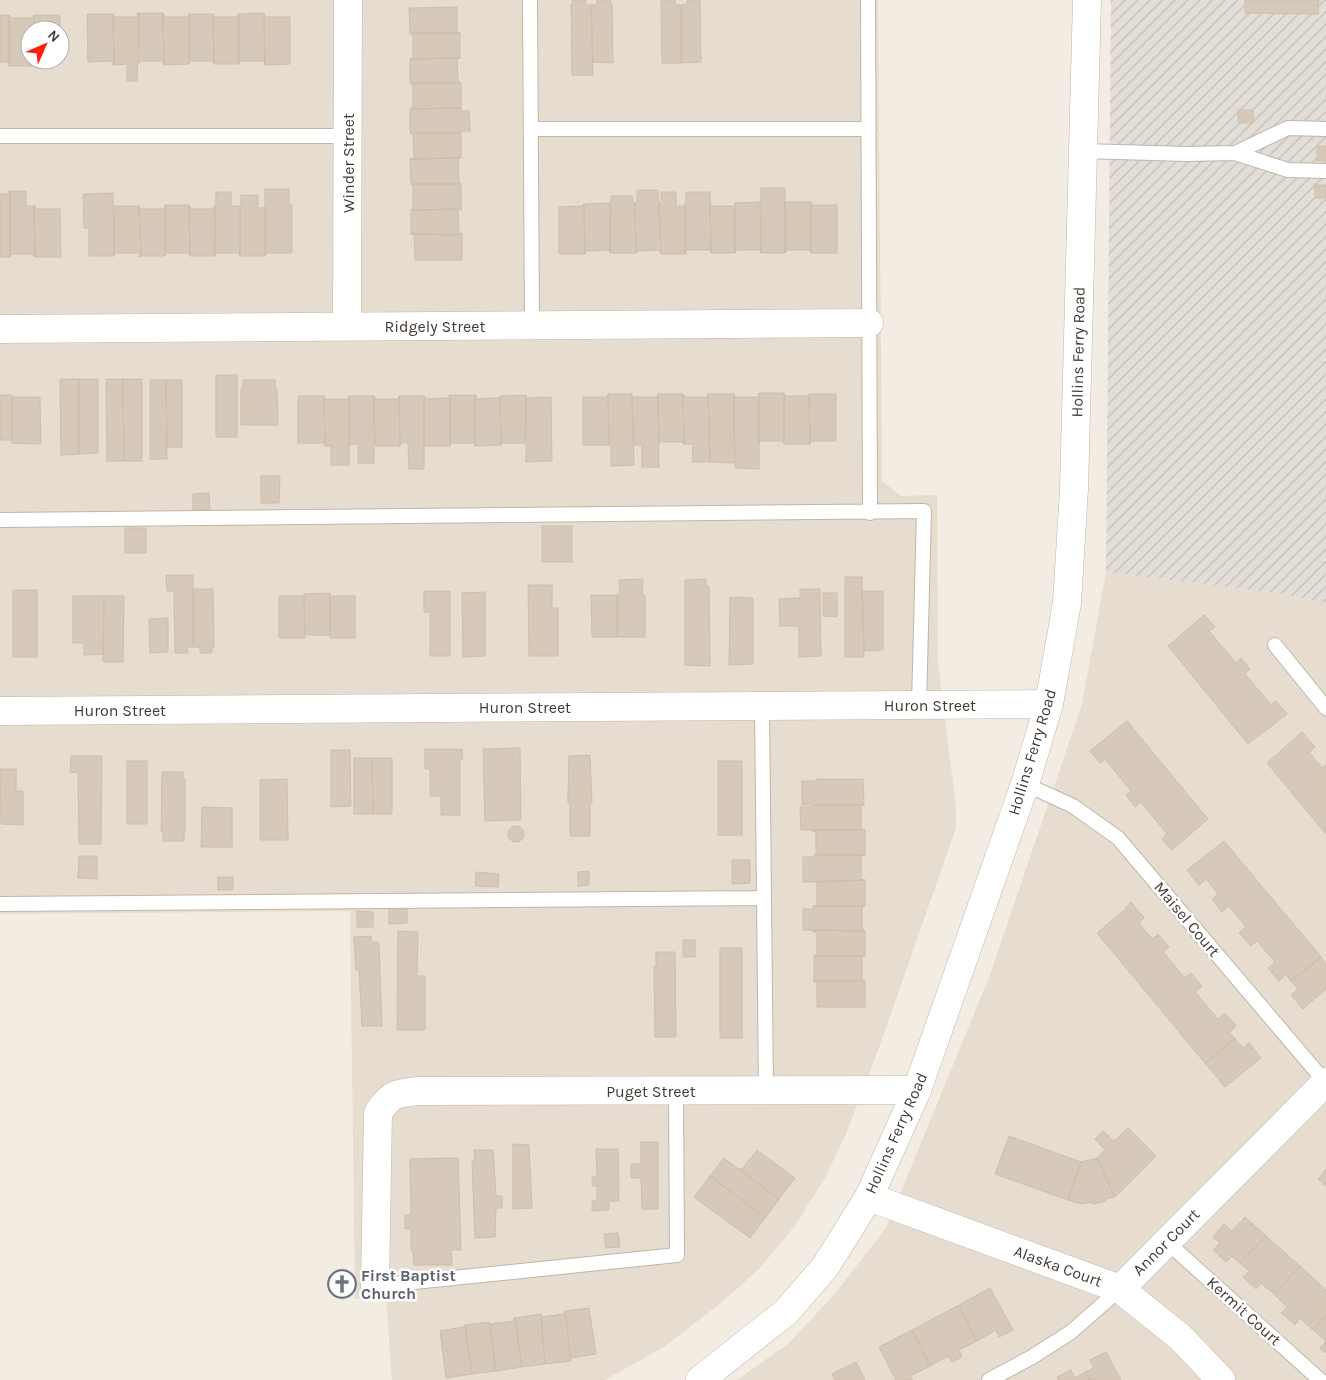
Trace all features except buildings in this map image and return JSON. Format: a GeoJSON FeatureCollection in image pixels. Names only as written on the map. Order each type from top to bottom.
{"type":"FeatureCollection","features":[{"type":"Feature","properties":{"kind":"street","name":"Winder Street"},"geometry":{"type":"LineString","coordinates":[[347,326],[348,0]]}},
{"type":"Feature","properties":{"kind":"street","name":"Hollins Ferry Road"},"geometry":{"type":"LineString","coordinates":[[700,1380],[786,1312],[825,1266],[869,1197],[917,1090],[1025,784],[1049,704],[1067,604],[1073,508],[1087,0]]}},
{"type":"Feature","properties":{"kind":"street","name":"Ridgely Street"},"geometry":{"type":"LineString","coordinates":[[0,328],[869,323]]}},
{"type":"Feature","properties":{"kind":"street","name":"Huron Street"},"geometry":{"type":"LineString","coordinates":[[0,711],[1049,704]]}},
{"type":"Feature","properties":{"kind":"street","name":"Annor Court"},"geometry":{"type":"LineString","coordinates":[[1120,1289],[1326,1082]]}},
{"type":"Feature","properties":{"kind":"street","name":"Puget Street"},"geometry":{"type":"LineString","coordinates":[[375,1286],[378,1114],[387,1100],[401,1092],[917,1090]]}},
{"type":"Feature","properties":{"kind":"street","name":"Alaska Court"},"geometry":{"type":"LineString","coordinates":[[869,1197],[1120,1289],[1180,1337],[1221,1380]]}},
{"type":"Feature","properties":{"kind":"lane"},"geometry":{"type":"LineString","coordinates":[[530,0],[532,325]]}},
{"type":"Feature","properties":{"kind":"lane"},"geometry":{"type":"LineString","coordinates":[[868,0],[870,513]]}},
{"type":"Feature","properties":{"kind":"lane"},"geometry":{"type":"LineString","coordinates":[[1235,153],[1288,128],[1326,129]]}},
{"type":"Feature","properties":{"kind":"lane"},"geometry":{"type":"LineString","coordinates":[[531,129],[869,129]]}},
{"type":"Feature","properties":{"kind":"lane"},"geometry":{"type":"LineString","coordinates":[[0,136],[348,136]]}},
{"type":"Feature","properties":{"kind":"lane"},"geometry":{"type":"LineString","coordinates":[[1083,151],[1187,154],[1235,153],[1288,170],[1326,171]]}},
{"type":"Feature","properties":{"kind":"lane"},"geometry":{"type":"LineString","coordinates":[[0,520],[924,511],[919,705]]}},
{"type":"Feature","properties":{"kind":"lane"},"geometry":{"type":"LineString","coordinates":[[1275,646],[1326,708]]}},
{"type":"Feature","properties":{"kind":"lane"},"geometry":{"type":"LineString","coordinates":[[762,706],[766,1090]]}},
{"type":"Feature","properties":{"kind":"lane","name":"Maisel Court"},"geometry":{"type":"LineString","coordinates":[[1025,784],[1073,806],[1118,838],[1326,1082]]}},
{"type":"Feature","properties":{"kind":"lane"},"geometry":{"type":"LineString","coordinates":[[0,904],[764,898]]}},
{"type":"Feature","properties":{"kind":"lane"},"geometry":{"type":"LineString","coordinates":[[375,1286],[677,1254],[676,1091]]}},
{"type":"Feature","properties":{"kind":"lane","name":"Kermit Court"},"geometry":{"type":"LineString","coordinates":[[1167,1242],[1320,1380]]}},
{"type":"Feature","properties":{"kind":"lane","name":"Annor Court"},"geometry":{"type":"LineString","coordinates":[[989,1380],[1032,1357],[1071,1332],[1120,1289]]}},
{"type":"Feature","properties":{"kind":"shaded area"},"geometry":{"type":"Polygon","coordinates":[[[0,0],[878,0],[882,481],[901,496],[937,495],[938,662],[956,808],[956,828],[880,1045],[846,1134],[825,1178],[794,1227],[760,1268],[722,1302],[664,1347],[605,1380],[392,1380],[386,1298],[355,1299],[350,911],[0,914],[0,0]]]}},
{"type":"Feature","properties":{"kind":"shaded area"},"geometry":{"type":"Polygon","coordinates":[[[1111,0],[1326,0],[1326,603],[1284,594],[1106,572],[1111,0]]]}},
{"type":"Feature","properties":{"kind":"shaded area"},"geometry":{"type":"Polygon","coordinates":[[[1106,572],[1284,594],[1326,603],[1326,1380],[737,1380],[788,1344],[834,1295],[886,1228],[990,975],[1082,704],[1106,572]]]}},
{"type":"Feature","properties":{"kind":"place","name":"First Baptist Church"},"geometry":{"type":"Point","coordinates":[342,1284]}}]}
